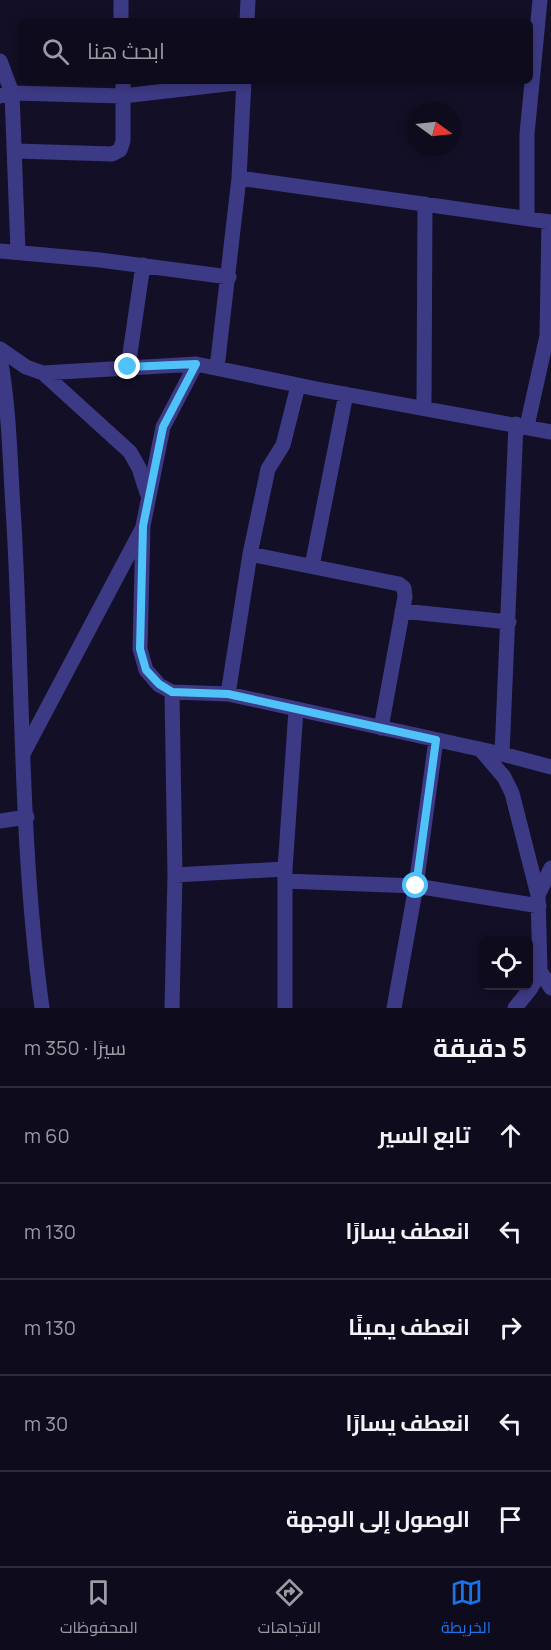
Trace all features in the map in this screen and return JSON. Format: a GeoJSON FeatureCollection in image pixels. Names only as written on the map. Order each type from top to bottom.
{"type":"FeatureCollection","features":[{"type":"Feature","properties":{"kind":"street"},"geometry":{"type":"LineString","coordinates":[[121,0],[122,18]]}},
{"type":"Feature","properties":{"kind":"street"},"geometry":{"type":"LineString","coordinates":[[247,18],[248,0]]}},
{"type":"Feature","properties":{"kind":"street"},"geometry":{"type":"LineString","coordinates":[[533,72],[540,0]]}},
{"type":"Feature","properties":{"kind":"street"},"geometry":{"type":"LineString","coordinates":[[0,61],[16,151],[18,252]]}},
{"type":"Feature","properties":{"kind":"street"},"geometry":{"type":"LineString","coordinates":[[6,95],[192,84]]}},
{"type":"Feature","properties":{"kind":"street"},"geometry":{"type":"LineString","coordinates":[[217,368],[229,278],[244,84]]}},
{"type":"Feature","properties":{"kind":"street"},"geometry":{"type":"LineString","coordinates":[[527,218],[527,134],[532,84]]}},
{"type":"Feature","properties":{"kind":"street"},"geometry":{"type":"LineString","coordinates":[[16,151],[112,154],[120,150],[123,141],[123,88]]}},
{"type":"Feature","properties":{"kind":"street"},"geometry":{"type":"LineString","coordinates":[[238,178],[550,222],[547,336],[522,425],[502,754]]}},
{"type":"Feature","properties":{"kind":"street"},"geometry":{"type":"LineString","coordinates":[[424,408],[425,204]]}},
{"type":"Feature","properties":{"kind":"street"},"geometry":{"type":"LineString","coordinates":[[0,251],[143,266],[229,278]]}},
{"type":"Feature","properties":{"kind":"street"},"geometry":{"type":"LineString","coordinates":[[128,367],[143,266]]}},
{"type":"Feature","properties":{"kind":"street"},"geometry":{"type":"LineString","coordinates":[[0,349],[26,367],[44,373],[196,364],[298,386],[551,432]]}},
{"type":"Feature","properties":{"kind":"street"},"geometry":{"type":"LineString","coordinates":[[0,357],[8,419],[31,915],[42,1008]]}},
{"type":"Feature","properties":{"kind":"street"},"geometry":{"type":"LineString","coordinates":[[196,364],[163,427],[143,526],[140,649],[146,670],[159,684],[172,692],[228,694],[480,749],[551,767]]}},
{"type":"Feature","properties":{"kind":"street"},"geometry":{"type":"LineString","coordinates":[[44,373],[130,452],[139,468],[149,499]]}},
{"type":"Feature","properties":{"kind":"street"},"geometry":{"type":"LineString","coordinates":[[228,694],[250,554],[268,469],[283,445],[298,386]]}},
{"type":"Feature","properties":{"kind":"street"},"geometry":{"type":"LineString","coordinates":[[312,566],[346,394]]}},
{"type":"Feature","properties":{"kind":"street"},"geometry":{"type":"LineString","coordinates":[[24,752],[143,526]]}},
{"type":"Feature","properties":{"kind":"street"},"geometry":{"type":"LineString","coordinates":[[250,554],[399,584],[404,588],[405,597],[381,728]]}},
{"type":"Feature","properties":{"kind":"street"},"geometry":{"type":"LineString","coordinates":[[402,611],[509,622]]}},
{"type":"Feature","properties":{"kind":"street"},"geometry":{"type":"LineString","coordinates":[[172,692],[175,875],[172,1008]]}},
{"type":"Feature","properties":{"kind":"street"},"geometry":{"type":"LineString","coordinates":[[285,1008],[285,875],[296,710]]}},
{"type":"Feature","properties":{"kind":"street"},"geometry":{"type":"LineString","coordinates":[[394,1008],[416,886],[436,740]]}},
{"type":"Feature","properties":{"kind":"street"},"geometry":{"type":"LineString","coordinates":[[480,749],[504,777],[512,793],[538,901],[540,971],[531,988],[515,1008]]}},
{"type":"Feature","properties":{"kind":"street"},"geometry":{"type":"LineString","coordinates":[[0,821],[27,817]]}},
{"type":"Feature","properties":{"kind":"street"},"geometry":{"type":"LineString","coordinates":[[538,901],[551,868]]}},
{"type":"Feature","properties":{"kind":"street"},"geometry":{"type":"LineString","coordinates":[[175,875],[285,875],[416,886],[538,901]]}},
{"type":"Feature","properties":{"kind":"street"},"geometry":{"type":"LineString","coordinates":[[540,971],[551,988]]}},
{"type":"Feature","properties":{"kind":"route"},"geometry":{"type":"LineString","coordinates":[[128,367],[196,364],[163,427],[153,467],[143,526],[140,649],[146,670],[159,684],[172,692],[228,694],[436,740],[416,886]]}}]}
